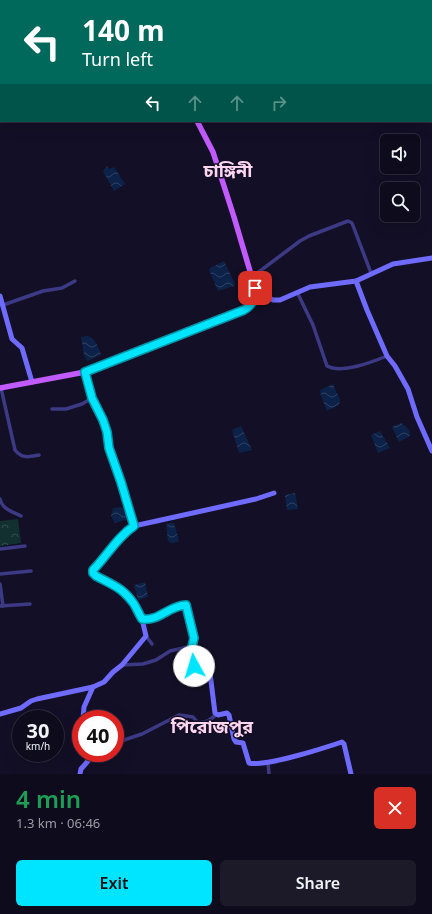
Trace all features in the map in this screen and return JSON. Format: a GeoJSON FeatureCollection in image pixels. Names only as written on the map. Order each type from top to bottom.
{"type":"FeatureCollection","features":[{"type":"Feature","properties":{"kind":"main road"},"geometry":{"type":"LineString","coordinates":[[1,388],[85,372],[244,310],[250,306],[254,300],[255,291],[252,277],[213,152],[198,122]]}},
{"type":"Feature","properties":{"kind":"street"},"geometry":{"type":"LineString","coordinates":[[20,0],[25,0]]}},
{"type":"Feature","properties":{"kind":"street"},"geometry":{"type":"LineString","coordinates":[[252,277],[300,241],[348,221],[352,223],[371,273]]}},
{"type":"Feature","properties":{"kind":"street"},"geometry":{"type":"LineString","coordinates":[[255,291],[276,301],[284,299],[310,286],[356,281],[393,264],[432,258]]}},
{"type":"Feature","properties":{"kind":"street"},"geometry":{"type":"LineString","coordinates":[[3,305],[43,291],[62,288],[75,281]]}},
{"type":"Feature","properties":{"kind":"street"},"geometry":{"type":"LineString","coordinates":[[356,281],[366,310],[387,356],[408,389],[417,417],[432,451]]}},
{"type":"Feature","properties":{"kind":"street"},"geometry":{"type":"LineString","coordinates":[[297,292],[313,325],[327,366],[330,368],[348,368],[387,356]]}},
{"type":"Feature","properties":{"kind":"street"},"geometry":{"type":"LineString","coordinates":[[0,296],[12,339],[22,348],[32,382]]}},
{"type":"Feature","properties":{"kind":"street"},"geometry":{"type":"LineString","coordinates":[[85,372],[92,398],[107,432],[109,448],[134,526]]}},
{"type":"Feature","properties":{"kind":"street"},"geometry":{"type":"LineString","coordinates":[[1,388],[15,450],[19,455],[25,457],[39,455]]}},
{"type":"Feature","properties":{"kind":"street"},"geometry":{"type":"LineString","coordinates":[[52,409],[66,409],[82,404],[92,398]]}},
{"type":"Feature","properties":{"kind":"street"},"geometry":{"type":"LineString","coordinates":[[152,644],[146,636],[142,619],[136,606],[114,585],[96,576],[93,571],[123,535],[134,526],[256,499],[274,493]]}},
{"type":"Feature","properties":{"kind":"street"},"geometry":{"type":"LineString","coordinates":[[0,499],[4,507],[21,516]]}},
{"type":"Feature","properties":{"kind":"street"},"geometry":{"type":"LineString","coordinates":[[0,549],[25,546]]}},
{"type":"Feature","properties":{"kind":"street"},"geometry":{"type":"LineString","coordinates":[[0,574],[31,571]]}},
{"type":"Feature","properties":{"kind":"street"},"geometry":{"type":"LineString","coordinates":[[0,584],[2,606],[30,604]]}},
{"type":"Feature","properties":{"kind":"street"},"geometry":{"type":"LineString","coordinates":[[142,619],[151,619],[179,606],[186,605],[194,638],[191,651],[194,666],[198,670],[206,670],[210,673],[214,711],[216,715]]}},
{"type":"Feature","properties":{"kind":"street"},"geometry":{"type":"LineString","coordinates":[[0,714],[21,708],[37,699],[93,687],[104,682],[122,665],[146,636]]}},
{"type":"Feature","properties":{"kind":"street"},"geometry":{"type":"LineString","coordinates":[[122,665],[130,666],[156,660],[170,651],[192,646]]}},
{"type":"Feature","properties":{"kind":"street"},"geometry":{"type":"LineString","coordinates":[[84,710],[93,687]]}},
{"type":"Feature","properties":{"kind":"street"},"geometry":{"type":"LineString","coordinates":[[124,740],[179,715],[193,717],[198,723],[208,721],[216,715],[227,713],[229,715],[234,739],[236,742],[243,744],[249,763],[268,762],[321,749],[342,742],[344,744],[351,774]]}},
{"type":"Feature","properties":{"kind":"street"},"geometry":{"type":"LineString","coordinates":[[80,774],[81,769],[87,762]]}},
{"type":"Feature","properties":{"kind":"street"},"geometry":{"type":"LineString","coordinates":[[268,762],[270,774]]}},
{"type":"Feature","properties":{"kind":"green space"},"geometry":{"type":"Polygon","coordinates":[[[18,519],[21,543],[0,546],[0,521],[18,519]]]}},
{"type":"Feature","properties":{"kind":"water"},"geometry":{"type":"Polygon","coordinates":[[[107,166],[109,169],[114,167],[125,184],[114,191],[103,171],[107,166]]]}},
{"type":"Feature","properties":{"kind":"water"},"geometry":{"type":"Polygon","coordinates":[[[224,261],[235,284],[234,286],[218,291],[209,270],[210,268],[224,261]]]}},
{"type":"Feature","properties":{"kind":"water"},"geometry":{"type":"Polygon","coordinates":[[[87,336],[95,341],[101,355],[87,361],[84,355],[81,337],[87,336]]]}},
{"type":"Feature","properties":{"kind":"water"},"geometry":{"type":"Polygon","coordinates":[[[333,384],[340,400],[339,405],[327,411],[320,390],[333,384]]]}},
{"type":"Feature","properties":{"kind":"water"},"geometry":{"type":"Polygon","coordinates":[[[401,423],[408,428],[410,436],[399,442],[392,427],[401,423]]]}},
{"type":"Feature","properties":{"kind":"water"},"geometry":{"type":"Polygon","coordinates":[[[241,426],[252,450],[239,453],[232,430],[241,426]]]}},
{"type":"Feature","properties":{"kind":"water"},"geometry":{"type":"Polygon","coordinates":[[[380,431],[390,448],[378,453],[371,435],[380,431]]]}},
{"type":"Feature","properties":{"kind":"water"},"geometry":{"type":"Polygon","coordinates":[[[295,493],[298,509],[287,510],[285,495],[295,493]]]}},
{"type":"Feature","properties":{"kind":"water"},"geometry":{"type":"Polygon","coordinates":[[[122,507],[128,519],[115,523],[111,516],[113,508],[122,507]]]}},
{"type":"Feature","properties":{"kind":"water"},"geometry":{"type":"Polygon","coordinates":[[[174,523],[179,540],[178,542],[171,543],[168,541],[166,525],[174,523]]]}},
{"type":"Feature","properties":{"kind":"water"},"geometry":{"type":"Polygon","coordinates":[[[145,582],[148,597],[138,600],[134,585],[145,582]]]}},
{"type":"Feature","properties":{"kind":"district","name":"চাঙ্গিনী"},"geometry":{"type":"Point","coordinates":[228,170]}},
{"type":"Feature","properties":{"kind":"district","name":"পিরোজপুর"},"geometry":{"type":"Point","coordinates":[212,726]}},
{"type":"Feature","properties":{"kind":"route"},"geometry":{"type":"LineString","coordinates":[[194,666],[191,651],[194,638],[186,605],[179,606],[151,619],[142,619],[136,606],[119,588],[94,575],[93,573],[93,570],[123,535],[134,526],[109,448],[107,432],[92,398],[85,372],[244,310],[248,308],[254,300],[255,288]]}}]}
